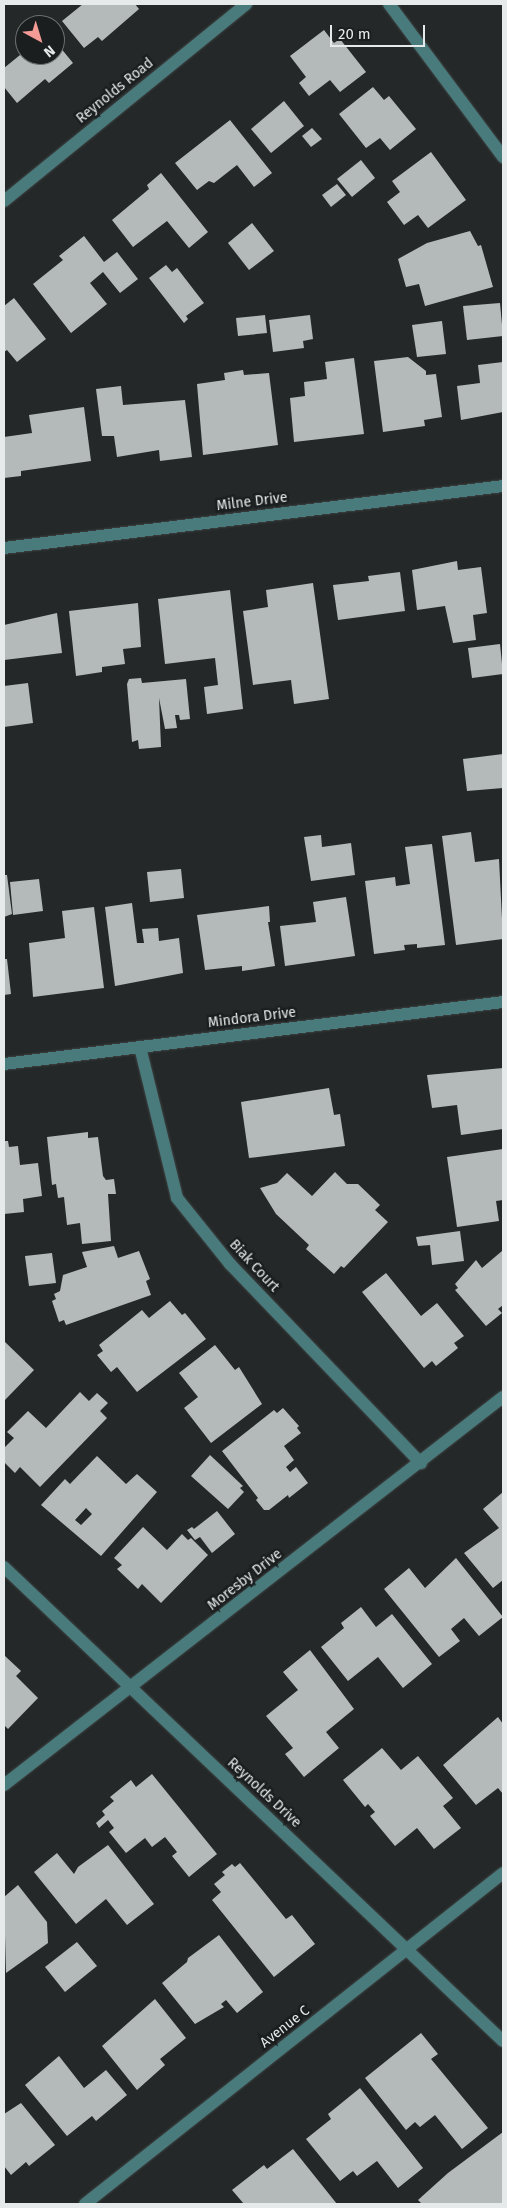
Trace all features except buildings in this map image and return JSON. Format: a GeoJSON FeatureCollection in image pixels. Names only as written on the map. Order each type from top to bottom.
{"type":"FeatureCollection","features":[{"type":"Feature","properties":{"kind":"street","name":"Reynolds Road"},"geometry":{"type":"LineString","coordinates":[[4,201],[246,4]]}},
{"type":"Feature","properties":{"kind":"street"},"geometry":{"type":"LineString","coordinates":[[389,4],[503,157]]}},
{"type":"Feature","properties":{"kind":"street","name":"Milne Drive"},"geometry":{"type":"LineString","coordinates":[[4,548],[503,486]]}},
{"type":"Feature","properties":{"kind":"street","name":"Mindora Drive"},"geometry":{"type":"LineString","coordinates":[[4,1064],[503,1002]]}},
{"type":"Feature","properties":{"kind":"street","name":"Biak Court"},"geometry":{"type":"LineString","coordinates":[[140,1047],[177,1198],[230,1264],[421,1463]]}},
{"type":"Feature","properties":{"kind":"street","name":"Moresby Drive"},"geometry":{"type":"LineString","coordinates":[[4,1785],[421,1463],[503,1397]]}},
{"type":"Feature","properties":{"kind":"street","name":"Reynolds Drive"},"geometry":{"type":"LineString","coordinates":[[4,1567],[503,2041]]}},
{"type":"Feature","properties":{"kind":"street","name":"Avenue C"},"geometry":{"type":"LineString","coordinates":[[85,2204],[503,1873]]}}]}
